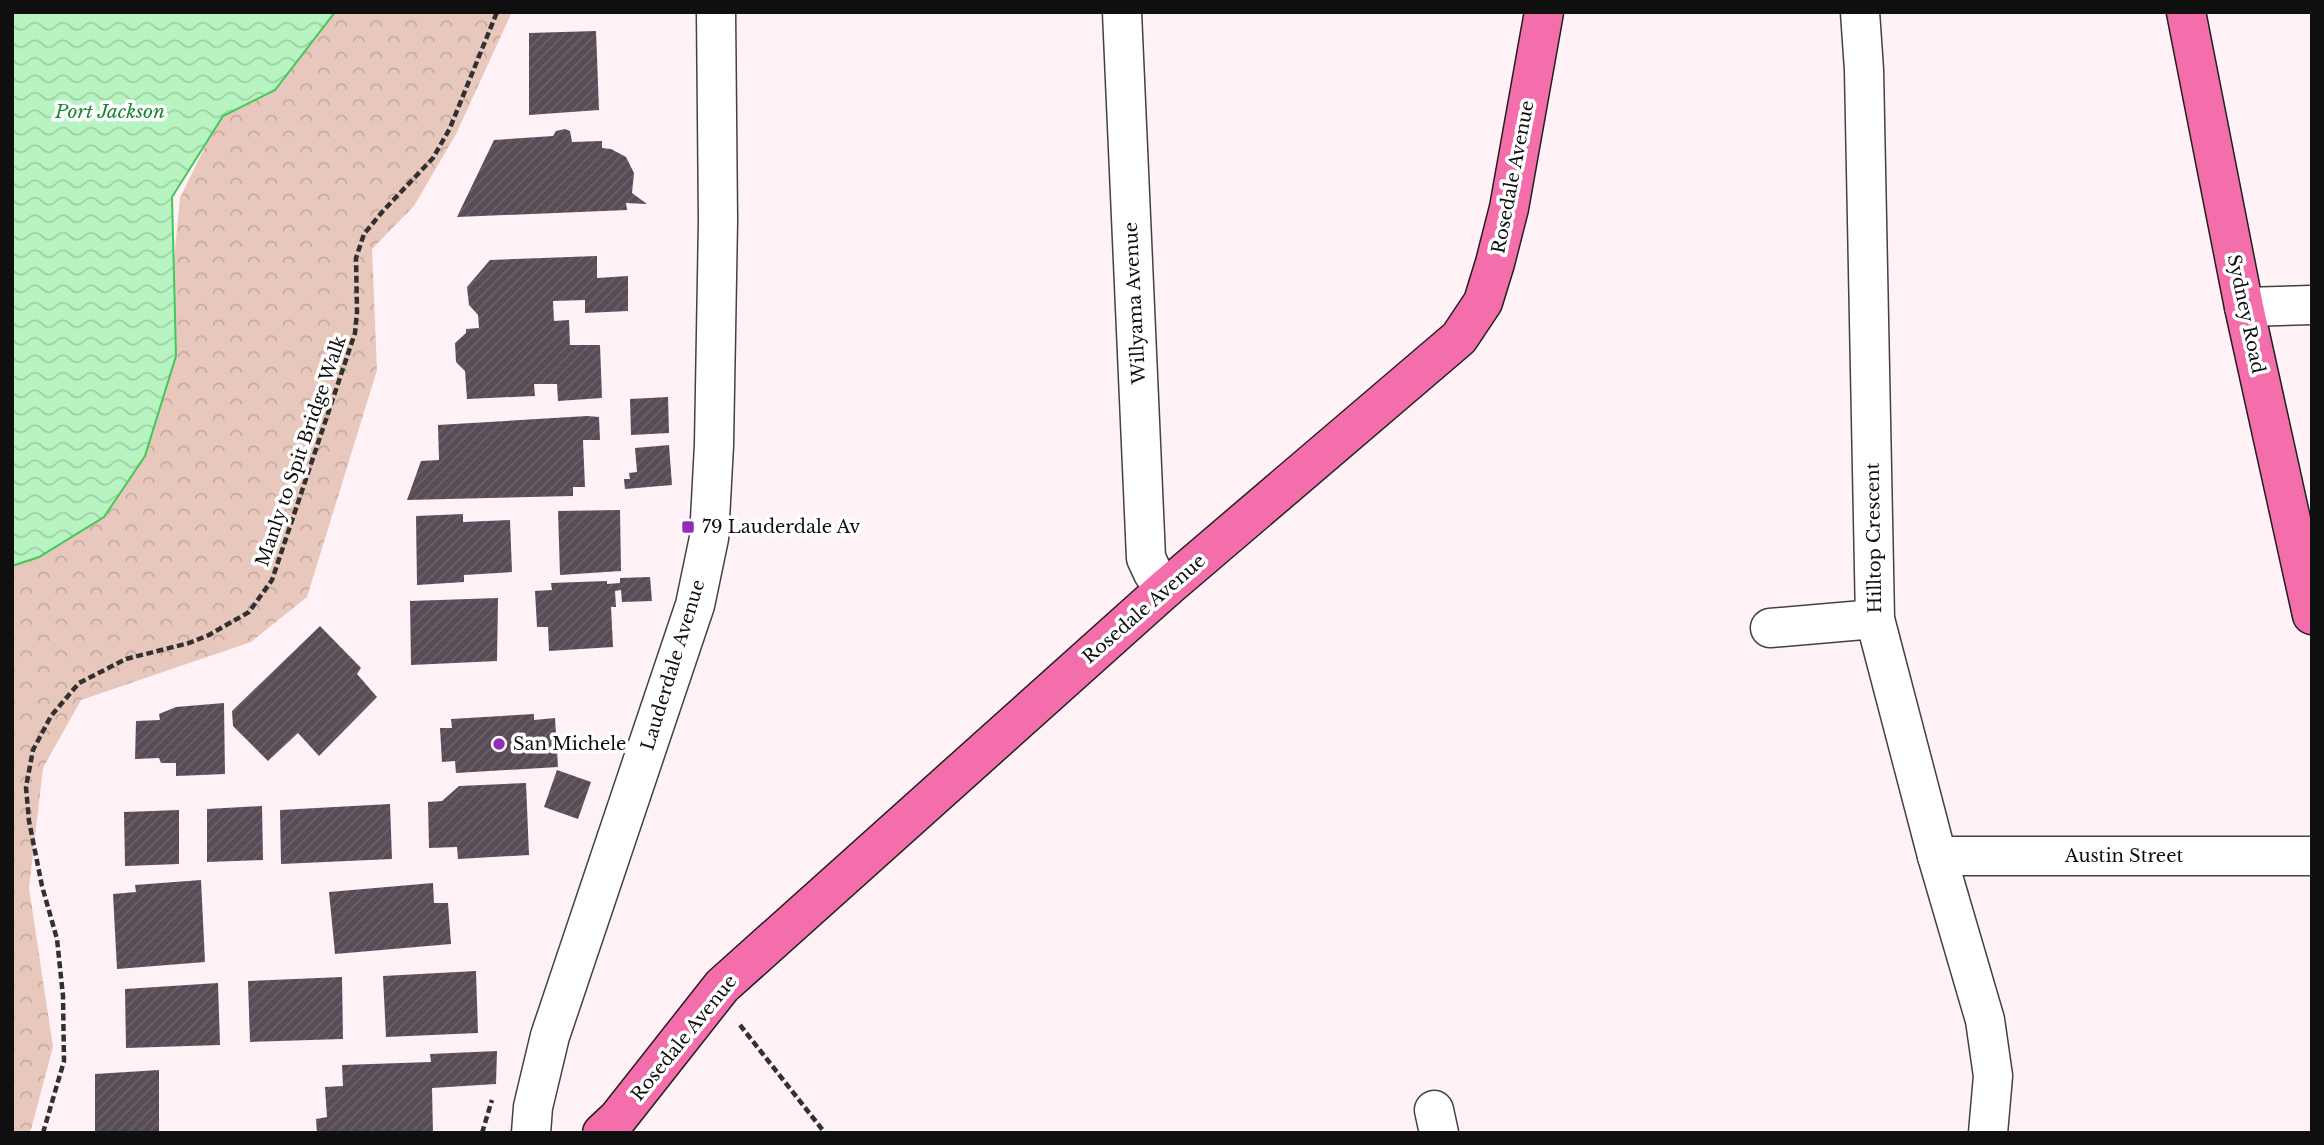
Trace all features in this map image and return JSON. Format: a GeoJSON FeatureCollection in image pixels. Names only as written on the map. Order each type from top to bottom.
{"type":"FeatureCollection","features":[{"type":"Feature","properties":{"kind":"main road","name":"Rosedale Avenue"},"geometry":{"type":"LineString","coordinates":[[603,1133],[618,1118],[722,986],[1165,589],[1459,338],[1483,302],[1498,252],[1509,208],[1544,12]]}},
{"type":"Feature","properties":{"kind":"main road","name":"Sydney Road"},"geometry":{"type":"LineString","coordinates":[[2186,12],[2244,307],[2312,615]]}},
{"type":"Feature","properties":{"kind":"street","name":"Lauderdale Avenue"},"geometry":{"type":"LineString","coordinates":[[531,1133],[533,1107],[550,1036],[695,605],[709,538],[714,445],[718,221],[716,12]]}},
{"type":"Feature","properties":{"kind":"street","name":"Willyama Avenue"},"geometry":{"type":"LineString","coordinates":[[1122,12],[1146,558],[1165,589]]}},
{"type":"Feature","properties":{"kind":"street","name":"Hilltop Crescent"},"geometry":{"type":"LineString","coordinates":[[1860,12],[1864,70],[1875,619],[1937,856],[1985,1020],[1993,1076],[1988,1133]]}},
{"type":"Feature","properties":{"kind":"street"},"geometry":{"type":"LineString","coordinates":[[2244,307],[2312,305]]}},
{"type":"Feature","properties":{"kind":"street"},"geometry":{"type":"LineString","coordinates":[[1770,628],[1875,619]]}},
{"type":"Feature","properties":{"kind":"street","name":"Austin Street"},"geometry":{"type":"LineString","coordinates":[[1937,856],[2312,856]]}},
{"type":"Feature","properties":{"kind":"path","name":"Manly to Spit Bridge Walk"},"geometry":{"type":"LineString","coordinates":[[43,1133],[64,1060],[63,996],[57,940],[42,886],[29,821],[26,788],[33,750],[51,716],[79,683],[126,659],[189,643],[209,635],[249,612],[272,580],[355,333],[356,258],[364,234],[433,158],[450,128],[497,12]]}},
{"type":"Feature","properties":{"kind":"path"},"geometry":{"type":"LineString","coordinates":[[716,994],[825,1133]]}},
{"type":"Feature","properties":{"kind":"path"},"geometry":{"type":"LineString","coordinates":[[482,1133],[494,1094]]}},
{"type":"Feature","properties":{"kind":"green space"},"geometry":{"type":"Polygon","coordinates":[[[315,12],[512,12],[456,134],[414,206],[372,249],[377,370],[307,597],[251,642],[81,700],[43,768],[29,888],[53,1047],[30,1133],[12,1133],[12,565],[171,291],[180,198],[219,118],[315,12]]]}},
{"type":"Feature","properties":{"kind":"water","name":"Port Jackson"},"geometry":{"type":"Polygon","coordinates":[[[12,12],[335,12],[275,90],[223,116],[172,197],[176,356],[145,456],[104,517],[39,557],[12,566],[12,12]]]}},
{"type":"Feature","properties":{"kind":"building"},"geometry":{"type":"Polygon","coordinates":[[[596,31],[599,110],[529,115],[529,33],[596,31]]]}},
{"type":"Feature","properties":{"kind":"building"},"geometry":{"type":"Polygon","coordinates":[[[556,131],[570,131],[572,142],[602,141],[602,148],[611,149],[626,157],[634,173],[632,193],[647,204],[626,203],[627,210],[457,217],[494,140],[553,136],[556,131]]]}},
{"type":"Feature","properties":{"kind":"building"},"geometry":{"type":"Polygon","coordinates":[[[597,256],[597,278],[628,276],[628,311],[585,313],[585,300],[553,301],[554,321],[569,320],[570,345],[600,345],[602,398],[558,401],[557,384],[534,384],[535,396],[467,399],[465,371],[456,362],[455,343],[466,333],[466,329],[479,328],[478,315],[469,305],[467,287],[490,260],[597,256]]]}},
{"type":"Feature","properties":{"kind":"building"},"geometry":{"type":"Polygon","coordinates":[[[668,397],[669,433],[631,435],[630,399],[668,397]]]}},
{"type":"Feature","properties":{"kind":"building"},"geometry":{"type":"Polygon","coordinates":[[[599,417],[600,440],[583,440],[585,487],[573,487],[573,496],[407,500],[421,461],[439,460],[438,425],[599,417]]]}},
{"type":"Feature","properties":{"kind":"building"},"geometry":{"type":"Polygon","coordinates":[[[669,445],[672,485],[625,489],[624,479],[630,479],[629,473],[637,472],[635,448],[669,445]]]}},
{"type":"Feature","properties":{"kind":"building"},"geometry":{"type":"Polygon","coordinates":[[[620,510],[621,571],[560,575],[558,511],[620,510]]]}},
{"type":"Feature","properties":{"kind":"building"},"geometry":{"type":"Polygon","coordinates":[[[463,514],[463,522],[510,520],[512,572],[464,575],[464,582],[417,585],[416,516],[463,514]]]}},
{"type":"Feature","properties":{"kind":"building"},"geometry":{"type":"Polygon","coordinates":[[[650,577],[652,601],[622,602],[621,590],[615,591],[616,607],[611,607],[613,647],[549,651],[548,627],[537,627],[535,591],[552,590],[551,583],[607,581],[607,584],[620,583],[620,578],[650,577]]]}},
{"type":"Feature","properties":{"kind":"building"},"geometry":{"type":"Polygon","coordinates":[[[498,598],[497,661],[411,665],[410,601],[498,598]]]}},
{"type":"Feature","properties":{"kind":"building"},"geometry":{"type":"Polygon","coordinates":[[[320,626],[361,668],[357,674],[377,697],[319,756],[298,733],[268,761],[233,726],[232,711],[320,626]]]}},
{"type":"Feature","properties":{"kind":"building"},"geometry":{"type":"Polygon","coordinates":[[[224,703],[225,774],[176,776],[176,763],[161,763],[159,758],[135,759],[136,721],[160,720],[159,714],[176,707],[224,703]]]}},
{"type":"Feature","properties":{"kind":"building","name":"San Michele"},"geometry":{"type":"Polygon","coordinates":[[[534,714],[534,720],[555,718],[558,767],[456,773],[455,761],[442,762],[440,728],[452,728],[451,719],[534,714]]]}},
{"type":"Feature","properties":{"kind":"building"},"geometry":{"type":"Polygon","coordinates":[[[557,770],[591,782],[578,819],[544,807],[557,770]]]}},
{"type":"Feature","properties":{"kind":"building"},"geometry":{"type":"Polygon","coordinates":[[[526,783],[529,855],[458,859],[457,847],[429,848],[428,802],[442,801],[459,786],[526,783]]]}},
{"type":"Feature","properties":{"kind":"building"},"geometry":{"type":"Polygon","coordinates":[[[390,804],[392,859],[281,864],[280,810],[390,804]]]}},
{"type":"Feature","properties":{"kind":"building"},"geometry":{"type":"Polygon","coordinates":[[[262,806],[263,860],[207,862],[207,809],[262,806]]]}},
{"type":"Feature","properties":{"kind":"building"},"geometry":{"type":"Polygon","coordinates":[[[179,810],[179,864],[125,866],[124,812],[179,810]]]}},
{"type":"Feature","properties":{"kind":"building"},"geometry":{"type":"Polygon","coordinates":[[[201,880],[205,962],[117,969],[113,894],[136,892],[135,885],[201,880]]]}},
{"type":"Feature","properties":{"kind":"building"},"geometry":{"type":"Polygon","coordinates":[[[433,883],[434,903],[448,903],[451,944],[335,954],[329,892],[433,883]]]}},
{"type":"Feature","properties":{"kind":"building"},"geometry":{"type":"Polygon","coordinates":[[[476,971],[478,1033],[386,1037],[383,976],[476,971]]]}},
{"type":"Feature","properties":{"kind":"building"},"geometry":{"type":"Polygon","coordinates":[[[342,977],[343,1039],[250,1042],[248,981],[342,977]]]}},
{"type":"Feature","properties":{"kind":"building"},"geometry":{"type":"Polygon","coordinates":[[[218,983],[220,1045],[126,1048],[125,989],[218,983]]]}},
{"type":"Feature","properties":{"kind":"building"},"geometry":{"type":"Polygon","coordinates":[[[497,1051],[496,1084],[432,1088],[433,1133],[317,1133],[316,1119],[327,1117],[325,1087],[343,1086],[342,1065],[431,1062],[430,1054],[497,1051]]]}},
{"type":"Feature","properties":{"kind":"building"},"geometry":{"type":"Polygon","coordinates":[[[159,1070],[159,1133],[95,1133],[95,1074],[159,1070]]]}},
{"type":"Feature","properties":{"kind":"place","name":"79 Lauderdale Av"},"geometry":{"type":"Point","coordinates":[688,527]}},
{"type":"Feature","properties":{"kind":"place","name":"San Michele"},"geometry":{"type":"Point","coordinates":[499,744]}}]}
